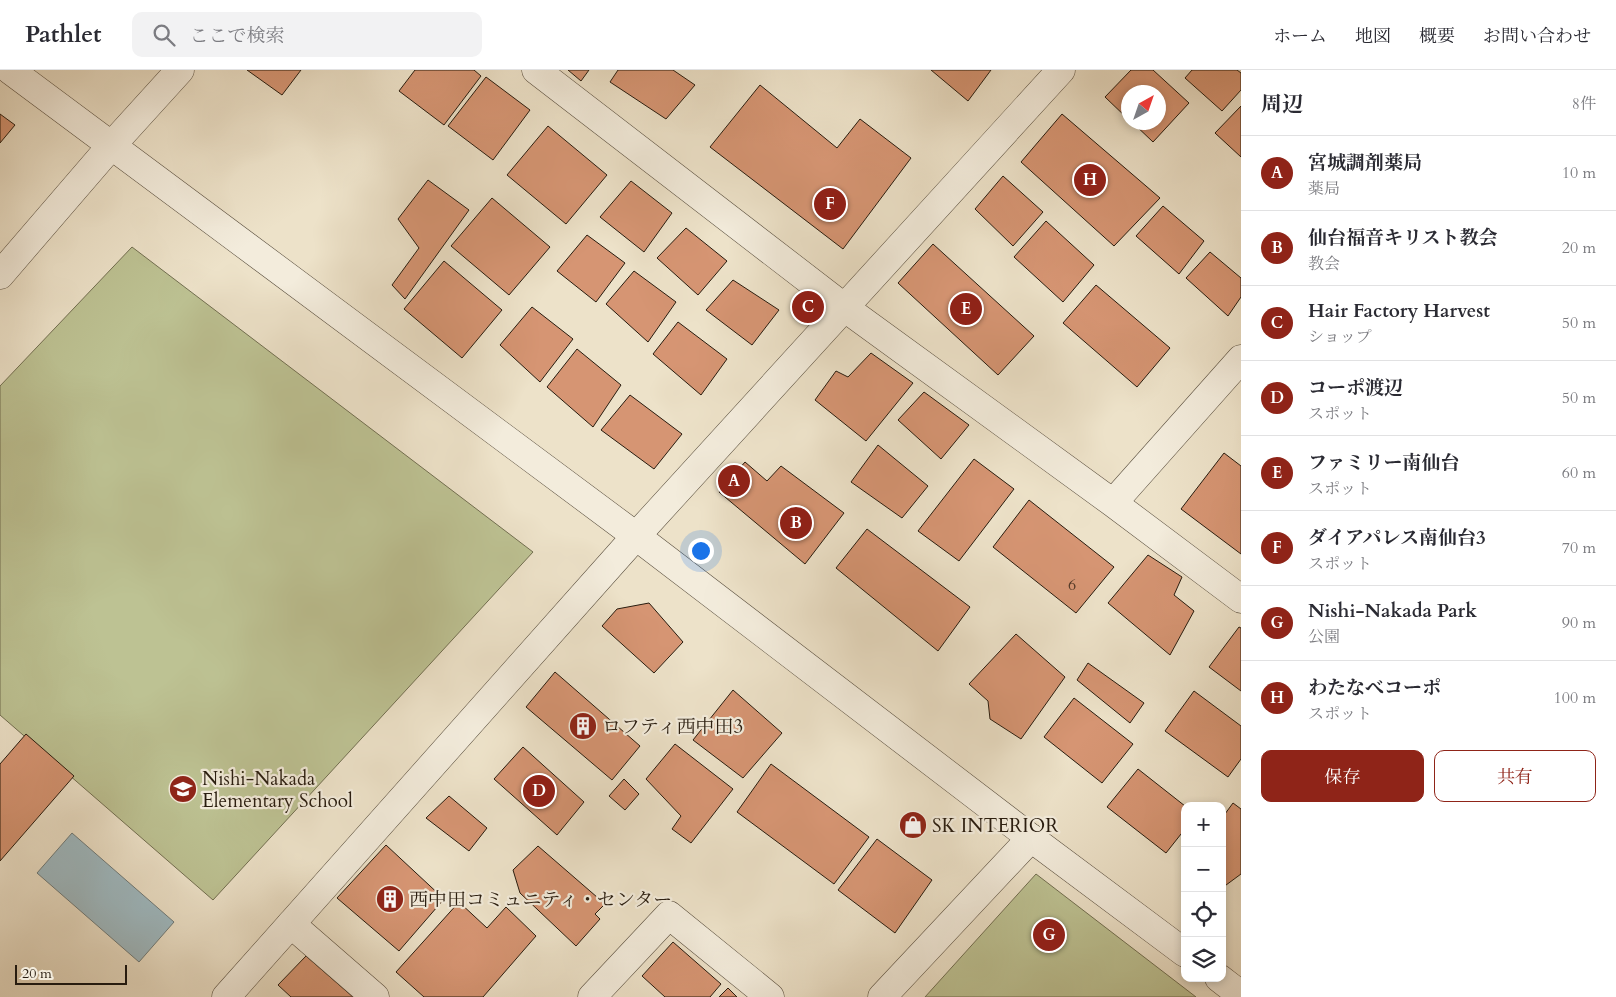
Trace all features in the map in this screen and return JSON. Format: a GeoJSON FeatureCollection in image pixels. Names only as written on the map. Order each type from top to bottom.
{"type":"FeatureCollection","features":[{"type":"Feature","properties":{"kind":"street"},"geometry":{"type":"LineString","coordinates":[[10,70],[636,536],[1031,838],[1181,950]]}},
{"type":"Feature","properties":{"kind":"street"},"geometry":{"type":"LineString","coordinates":[[0,274],[180,70]]}},
{"type":"Feature","properties":{"kind":"street"},"geometry":{"type":"LineString","coordinates":[[536,70],[845,308],[1113,503],[1241,599]]}},
{"type":"Feature","properties":{"kind":"street"},"geometry":{"type":"LineString","coordinates":[[226,997],[636,536],[1061,70]]}},
{"type":"Feature","properties":{"kind":"street"},"geometry":{"type":"LineString","coordinates":[[1113,503],[1241,359]]}},
{"type":"Feature","properties":{"kind":"street"},"geometry":{"type":"LineString","coordinates":[[882,997],[1031,838]]}},
{"type":"Feature","properties":{"kind":"street"},"geometry":{"type":"LineString","coordinates":[[592,997],[669,915],[770,997]]}},
{"type":"Feature","properties":{"kind":"street"},"geometry":{"type":"LineString","coordinates":[[291,924],[376,997]]}},
{"type":"Feature","properties":{"kind":"street"},"geometry":{"type":"LineString","coordinates":[[1224,982],[1241,995]]}},
{"type":"Feature","properties":{"kind":"green space","name":"Nishi-Nakada Elementary School"},"geometry":{"type":"Polygon","coordinates":[[[132,247],[533,552],[213,900],[0,715],[0,386],[132,247]]]}},
{"type":"Feature","properties":{"kind":"green space"},"geometry":{"type":"Polygon","coordinates":[[[1036,874],[1196,997],[925,997],[1036,874]]]}},
{"type":"Feature","properties":{"kind":"water"},"geometry":{"type":"Polygon","coordinates":[[[72,833],[174,922],[139,962],[37,873],[72,833]]]}},
{"type":"Feature","properties":{"kind":"building"},"geometry":{"type":"Polygon","coordinates":[[[247,70],[301,70],[282,95],[247,70]]]}},
{"type":"Feature","properties":{"kind":"building"},"geometry":{"type":"Polygon","coordinates":[[[415,70],[474,70],[481,76],[444,125],[399,91],[415,70]]]}},
{"type":"Feature","properties":{"kind":"building"},"geometry":{"type":"Polygon","coordinates":[[[568,70],[589,70],[581,81],[568,70]]]}},
{"type":"Feature","properties":{"kind":"building"},"geometry":{"type":"Polygon","coordinates":[[[618,70],[673,70],[695,85],[666,119],[610,82],[618,70]]]}},
{"type":"Feature","properties":{"kind":"building"},"geometry":{"type":"Polygon","coordinates":[[[931,70],[991,70],[968,101],[931,70]]]}},
{"type":"Feature","properties":{"kind":"building"},"geometry":{"type":"Polygon","coordinates":[[[1131,70],[1153,70],[1189,103],[1166,128],[1166,85],[1121,85],[1121,112],[1105,97],[1131,70]]]}},
{"type":"Feature","properties":{"kind":"building"},"geometry":{"type":"Polygon","coordinates":[[[1192,70],[1237,70],[1241,73],[1241,90],[1222,111],[1185,78],[1192,70]]]}},
{"type":"Feature","properties":{"kind":"building"},"geometry":{"type":"Polygon","coordinates":[[[486,77],[530,110],[493,160],[448,126],[486,77]]]}},
{"type":"Feature","properties":{"kind":"building"},"geometry":{"type":"Polygon","coordinates":[[[760,85],[837,148],[860,119],[911,158],[843,249],[710,147],[760,85]]]}},
{"type":"Feature","properties":{"kind":"building"},"geometry":{"type":"Polygon","coordinates":[[[1241,106],[1241,157],[1215,133],[1241,106]]]}},
{"type":"Feature","properties":{"kind":"building"},"geometry":{"type":"Polygon","coordinates":[[[0,114],[15,125],[0,143],[0,114]]]}},
{"type":"Feature","properties":{"kind":"building"},"geometry":{"type":"Polygon","coordinates":[[[1062,114],[1160,198],[1114,246],[1021,162],[1062,114]]]}},
{"type":"Feature","properties":{"kind":"building"},"geometry":{"type":"Polygon","coordinates":[[[548,126],[607,175],[566,224],[507,175],[548,126]]]}},
{"type":"Feature","properties":{"kind":"building"},"geometry":{"type":"Polygon","coordinates":[[[1140,130],[1164,130],[1153,142],[1140,130]]]}},
{"type":"Feature","properties":{"kind":"building"},"geometry":{"type":"Polygon","coordinates":[[[1003,176],[1043,212],[1013,246],[975,209],[1003,176]]]}},
{"type":"Feature","properties":{"kind":"building"},"geometry":{"type":"Polygon","coordinates":[[[428,180],[469,210],[405,299],[392,285],[419,248],[398,219],[428,180]]]}},
{"type":"Feature","properties":{"kind":"building"},"geometry":{"type":"Polygon","coordinates":[[[631,181],[672,213],[644,252],[600,217],[631,181]]]}},
{"type":"Feature","properties":{"kind":"building"},"geometry":{"type":"Polygon","coordinates":[[[492,198],[550,247],[509,295],[451,246],[492,198]]]}},
{"type":"Feature","properties":{"kind":"building"},"geometry":{"type":"Polygon","coordinates":[[[1163,206],[1204,241],[1179,274],[1136,236],[1163,206]]]}},
{"type":"Feature","properties":{"kind":"building"},"geometry":{"type":"Polygon","coordinates":[[[1046,221],[1094,265],[1063,302],[1014,257],[1046,221]]]}},
{"type":"Feature","properties":{"kind":"building"},"geometry":{"type":"Polygon","coordinates":[[[686,228],[727,261],[698,295],[657,258],[686,228]]]}},
{"type":"Feature","properties":{"kind":"building"},"geometry":{"type":"Polygon","coordinates":[[[587,235],[625,263],[596,302],[557,271],[587,235]]]}},
{"type":"Feature","properties":{"kind":"building"},"geometry":{"type":"Polygon","coordinates":[[[933,244],[1034,336],[998,375],[898,283],[933,244]]]}},
{"type":"Feature","properties":{"kind":"building"},"geometry":{"type":"Polygon","coordinates":[[[1210,252],[1241,278],[1241,297],[1228,316],[1186,278],[1210,252]]]}},
{"type":"Feature","properties":{"kind":"building"},"geometry":{"type":"Polygon","coordinates":[[[444,261],[502,310],[462,358],[404,309],[444,261]]]}},
{"type":"Feature","properties":{"kind":"building"},"geometry":{"type":"Polygon","coordinates":[[[634,271],[676,302],[648,342],[606,304],[634,271]]]}},
{"type":"Feature","properties":{"kind":"building"},"geometry":{"type":"Polygon","coordinates":[[[733,280],[779,310],[752,345],[706,310],[733,280]]]}},
{"type":"Feature","properties":{"kind":"building"},"geometry":{"type":"Polygon","coordinates":[[[1096,285],[1170,348],[1137,387],[1063,323],[1096,285]]]}},
{"type":"Feature","properties":{"kind":"building"},"geometry":{"type":"Polygon","coordinates":[[[532,307],[573,339],[540,382],[500,345],[532,307]]]}},
{"type":"Feature","properties":{"kind":"building"},"geometry":{"type":"Polygon","coordinates":[[[678,322],[727,359],[701,395],[653,354],[678,322]]]}},
{"type":"Feature","properties":{"kind":"building"},"geometry":{"type":"Polygon","coordinates":[[[577,349],[621,385],[593,427],[547,387],[577,349]]]}},
{"type":"Feature","properties":{"kind":"building"},"geometry":{"type":"Polygon","coordinates":[[[871,353],[913,383],[866,441],[815,400],[836,371],[848,377],[871,353]]]}},
{"type":"Feature","properties":{"kind":"building"},"geometry":{"type":"Polygon","coordinates":[[[924,392],[969,425],[941,459],[898,420],[924,392]]]}},
{"type":"Feature","properties":{"kind":"building"},"geometry":{"type":"Polygon","coordinates":[[[630,395],[682,434],[654,469],[601,430],[630,395]]]}},
{"type":"Feature","properties":{"kind":"building"},"geometry":{"type":"Polygon","coordinates":[[[878,445],[928,486],[902,518],[851,482],[878,445]]]}},
{"type":"Feature","properties":{"kind":"building"},"geometry":{"type":"Polygon","coordinates":[[[1224,453],[1241,466],[1241,554],[1181,509],[1224,453]]]}},
{"type":"Feature","properties":{"kind":"building"},"geometry":{"type":"Polygon","coordinates":[[[974,459],[1014,489],[959,561],[918,531],[974,459]]]}},
{"type":"Feature","properties":{"kind":"building"},"geometry":{"type":"Polygon","coordinates":[[[745,462],[767,481],[781,466],[844,513],[805,564],[719,492],[745,462]]]}},
{"type":"Feature","properties":{"kind":"building"},"geometry":{"type":"Polygon","coordinates":[[[1029,500],[1114,567],[1076,613],[993,547],[1029,500]]]}},
{"type":"Feature","properties":{"kind":"building"},"geometry":{"type":"Polygon","coordinates":[[[867,529],[970,607],[938,651],[836,568],[867,529]]]}},
{"type":"Feature","properties":{"kind":"building"},"geometry":{"type":"Polygon","coordinates":[[[1148,555],[1182,577],[1174,595],[1194,611],[1170,655],[1108,603],[1148,555]]]}},
{"type":"Feature","properties":{"kind":"building"},"geometry":{"type":"Polygon","coordinates":[[[649,603],[683,642],[654,673],[602,626],[617,609],[649,603]]]}},
{"type":"Feature","properties":{"kind":"building"},"geometry":{"type":"Polygon","coordinates":[[[1239,627],[1241,628],[1241,691],[1209,667],[1239,627]]]}},
{"type":"Feature","properties":{"kind":"building"},"geometry":{"type":"Polygon","coordinates":[[[1016,634],[1065,677],[1021,739],[990,719],[988,701],[969,684],[1016,634]]]}},
{"type":"Feature","properties":{"kind":"building"},"geometry":{"type":"Polygon","coordinates":[[[1088,663],[1144,703],[1130,723],[1077,680],[1088,663]]]}},
{"type":"Feature","properties":{"kind":"building","name":"ロフティ西中田3"},"geometry":{"type":"Polygon","coordinates":[[[555,672],[640,746],[612,780],[526,707],[555,672]]]}},
{"type":"Feature","properties":{"kind":"building"},"geometry":{"type":"Polygon","coordinates":[[[733,690],[782,733],[743,778],[693,740],[733,690]]]}},
{"type":"Feature","properties":{"kind":"building"},"geometry":{"type":"Polygon","coordinates":[[[1194,691],[1241,726],[1241,759],[1228,777],[1165,731],[1194,691]]]}},
{"type":"Feature","properties":{"kind":"building"},"geometry":{"type":"Polygon","coordinates":[[[1074,698],[1133,744],[1102,783],[1044,737],[1074,698]]]}},
{"type":"Feature","properties":{"kind":"building"},"geometry":{"type":"Polygon","coordinates":[[[26,734],[74,776],[0,861],[0,764],[26,734]]]}},
{"type":"Feature","properties":{"kind":"building"},"geometry":{"type":"Polygon","coordinates":[[[675,744],[733,789],[691,843],[672,829],[681,816],[646,779],[675,744]]]}},
{"type":"Feature","properties":{"kind":"building"},"geometry":{"type":"Polygon","coordinates":[[[523,747],[584,802],[557,835],[494,779],[523,747]]]}},
{"type":"Feature","properties":{"kind":"building"},"geometry":{"type":"Polygon","coordinates":[[[771,764],[869,837],[834,884],[737,812],[771,764]]]}},
{"type":"Feature","properties":{"kind":"building"},"geometry":{"type":"Polygon","coordinates":[[[1138,769],[1181,803],[1181,834],[1166,853],[1107,807],[1138,769]]]}},
{"type":"Feature","properties":{"kind":"building"},"geometry":{"type":"Polygon","coordinates":[[[624,779],[639,794],[625,810],[609,796],[624,779]]]}},
{"type":"Feature","properties":{"kind":"building"},"geometry":{"type":"Polygon","coordinates":[[[449,796],[487,828],[469,851],[426,818],[449,796]]]}},
{"type":"Feature","properties":{"kind":"building"},"geometry":{"type":"Polygon","coordinates":[[[1233,803],[1241,809],[1241,874],[1226,885],[1226,847],[1226,813],[1233,803]]]}},
{"type":"Feature","properties":{"kind":"building"},"geometry":{"type":"Polygon","coordinates":[[[877,839],[932,880],[895,933],[838,890],[877,839]]]}},
{"type":"Feature","properties":{"kind":"building","name":"西中田コミュニティ・センター"},"geometry":{"type":"Polygon","coordinates":[[[386,845],[444,899],[399,951],[337,898],[386,845]]]}},
{"type":"Feature","properties":{"kind":"building"},"geometry":{"type":"Polygon","coordinates":[[[538,846],[605,904],[595,914],[600,919],[576,946],[520,893],[513,870],[538,846]]]}},
{"type":"Feature","properties":{"kind":"building"},"geometry":{"type":"Polygon","coordinates":[[[459,902],[487,928],[506,907],[536,936],[483,997],[424,997],[396,972],[459,902]]]}},
{"type":"Feature","properties":{"kind":"building"},"geometry":{"type":"Polygon","coordinates":[[[673,942],[721,984],[710,997],[665,997],[642,976],[673,942]]]}},
{"type":"Feature","properties":{"kind":"building"},"geometry":{"type":"Polygon","coordinates":[[[306,956],[353,997],[291,997],[278,985],[306,956]]]}},
{"type":"Feature","properties":{"kind":"building"},"geometry":{"type":"Polygon","coordinates":[[[728,988],[737,997],[719,997],[728,988]]]}},
{"type":"Feature","properties":{"kind":"place","name":"わたなべコーポ"},"geometry":{"type":"Point","coordinates":[1090,180]}},
{"type":"Feature","properties":{"kind":"place","name":"ダイアパレス南仙台3"},"geometry":{"type":"Point","coordinates":[830,204]}},
{"type":"Feature","properties":{"kind":"place","name":"Hair Factory Harvest"},"geometry":{"type":"Point","coordinates":[808,307]}},
{"type":"Feature","properties":{"kind":"place","name":"ファミリー南仙台"},"geometry":{"type":"Point","coordinates":[966,309]}},
{"type":"Feature","properties":{"kind":"place","name":"宮城調剤薬局"},"geometry":{"type":"Point","coordinates":[734,481]}},
{"type":"Feature","properties":{"kind":"place","name":"仙台福音キリスト教会"},"geometry":{"type":"Point","coordinates":[796,523]}},
{"type":"Feature","properties":{"kind":"place","name":"ロフティ西中田3"},"geometry":{"type":"Point","coordinates":[583,726]}},
{"type":"Feature","properties":{"kind":"place","name":"Nishi-Nakada Elementary School"},"geometry":{"type":"Point","coordinates":[183,789]}},
{"type":"Feature","properties":{"kind":"place","name":"コーポ渡辺"},"geometry":{"type":"Point","coordinates":[539,791]}},
{"type":"Feature","properties":{"kind":"place","name":"SK INTERIOR"},"geometry":{"type":"Point","coordinates":[913,825]}},
{"type":"Feature","properties":{"kind":"place","name":"西中田コミュニティ・センター"},"geometry":{"type":"Point","coordinates":[390,899]}},
{"type":"Feature","properties":{"kind":"place","name":"Nishi-Nakada Park"},"geometry":{"type":"Point","coordinates":[1049,935]}}]}
